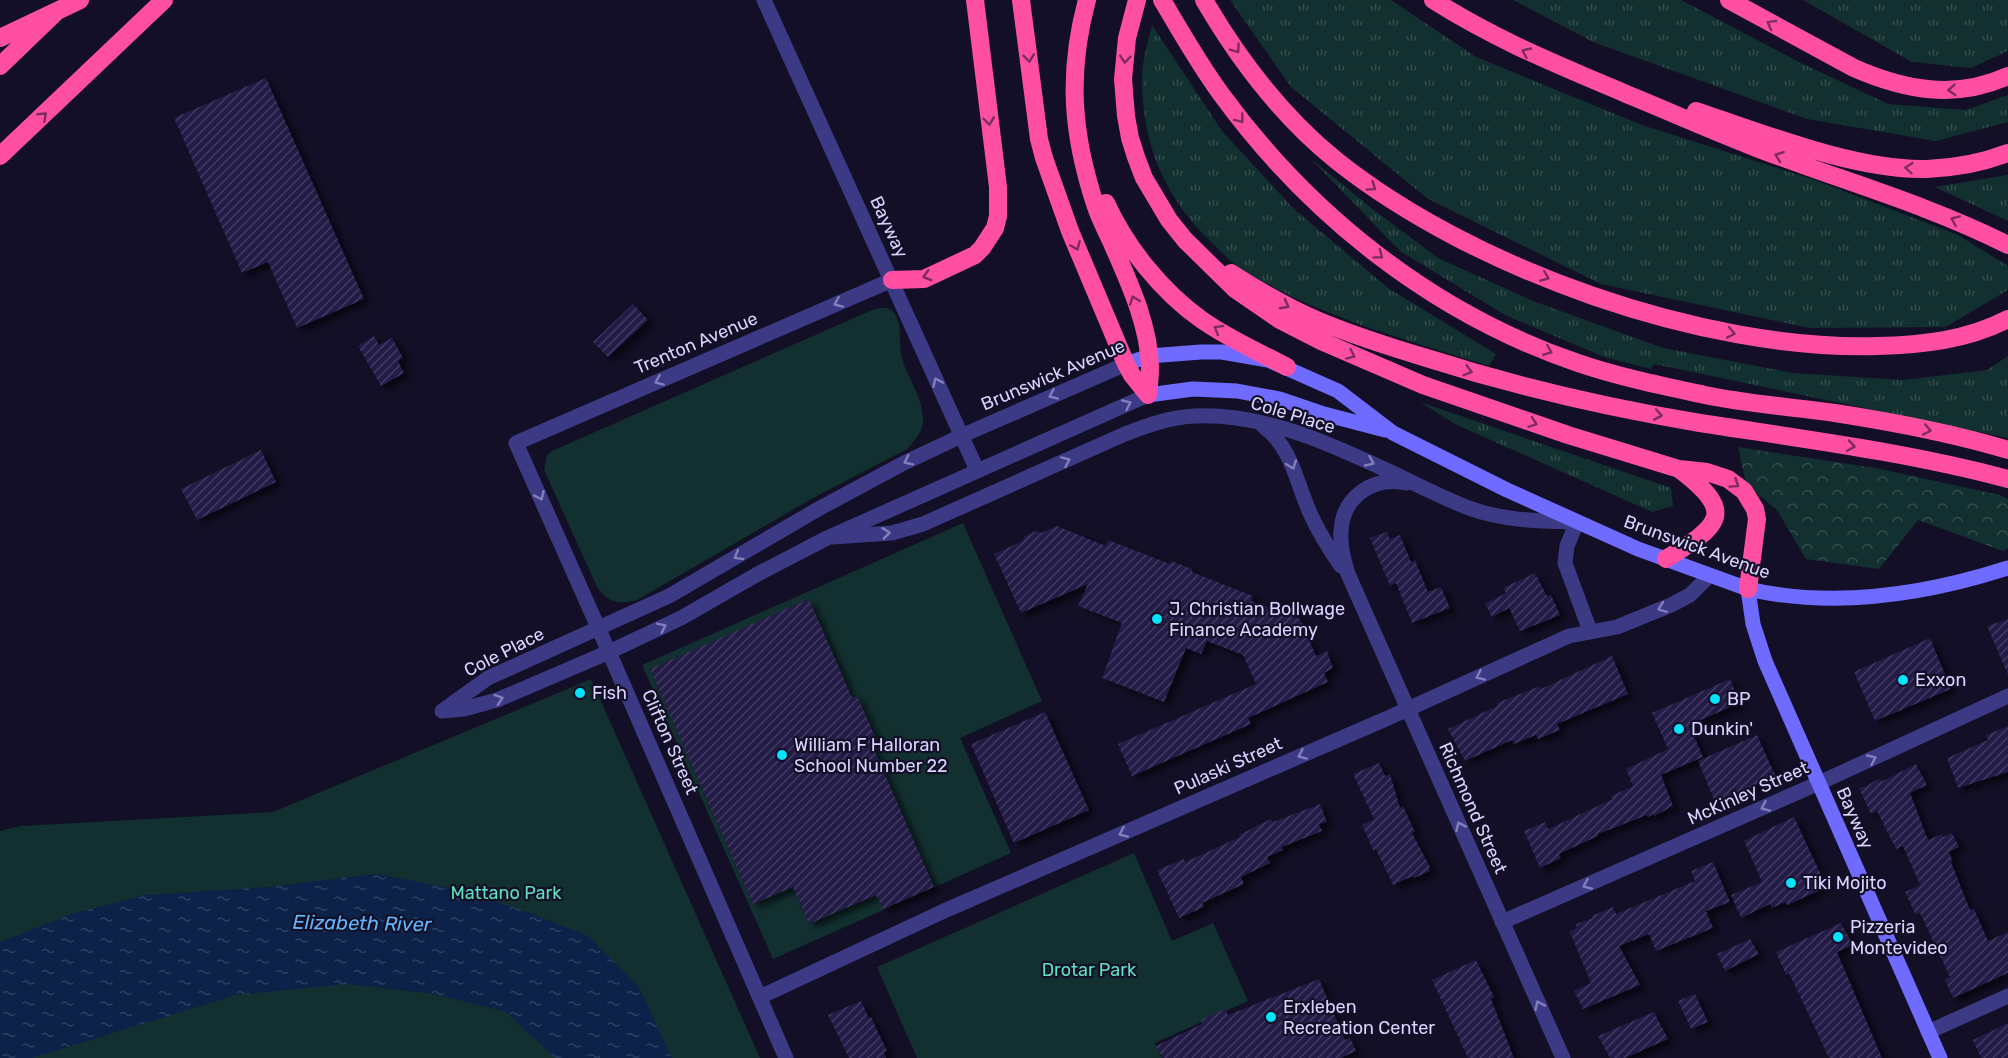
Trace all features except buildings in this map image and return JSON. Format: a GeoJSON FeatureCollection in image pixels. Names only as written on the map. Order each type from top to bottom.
{"type":"FeatureCollection","features":[{"type":"Feature","properties":{"kind":"highway"},"geometry":{"type":"LineString","coordinates":[[0,66],[69,0]]}},
{"type":"Feature","properties":{"kind":"highway"},"geometry":{"type":"LineString","coordinates":[[0,38],[80,0]]}},
{"type":"Feature","properties":{"kind":"highway"},"geometry":{"type":"LineString","coordinates":[[0,156],[164,0]]}},
{"type":"Feature","properties":{"kind":"highway"},"geometry":{"type":"LineString","coordinates":[[892,279],[924,279],[965,261],[982,248],[998,216],[998,187],[975,0]]}},
{"type":"Feature","properties":{"kind":"highway"},"geometry":{"type":"LineString","coordinates":[[1022,0],[1039,139],[1044,158],[1064,215],[1126,364],[1148,395]]}},
{"type":"Feature","properties":{"kind":"highway"},"geometry":{"type":"LineString","coordinates":[[1087,0],[1077,50],[1073,87],[1075,121],[1096,209],[1138,308],[1149,356],[1148,395]]}},
{"type":"Feature","properties":{"kind":"highway"},"geometry":{"type":"LineString","coordinates":[[1162,0],[1216,87],[1285,172],[1356,238],[1407,277],[1463,312],[1550,353],[1636,380],[1708,396],[1928,430],[2008,450]]}},
{"type":"Feature","properties":{"kind":"highway"},"geometry":{"type":"LineString","coordinates":[[1204,0],[1216,21],[1258,80],[1283,110],[1335,160],[1364,182],[1423,218],[1472,245],[1547,278],[1674,320],[1754,337],[1825,346],[1920,344],[1960,338],[2008,319]]}},
{"type":"Feature","properties":{"kind":"highway"},"geometry":{"type":"LineString","coordinates":[[1433,0],[1517,48],[1754,147],[1920,206],[2008,245]]}},
{"type":"Feature","properties":{"kind":"highway"},"geometry":{"type":"LineString","coordinates":[[1729,0],[1854,68],[1907,87],[1940,91],[1958,90],[1977,87],[2008,76]]}},
{"type":"Feature","properties":{"kind":"highway"},"geometry":{"type":"LineString","coordinates":[[1137,1],[1127,38],[1123,79],[1130,138],[1144,178],[1168,220],[1235,289],[1300,330],[1353,356],[1422,385],[1568,435],[1679,469],[1707,472],[1728,479],[1744,491],[1755,509],[1757,529],[1748,589]]}},
{"type":"Feature","properties":{"kind":"highway"},"geometry":{"type":"LineString","coordinates":[[1580,74],[1867,163],[1926,169],[1986,161],[2008,153]]}},
{"type":"Feature","properties":{"kind":"highway"},"geometry":{"type":"LineString","coordinates":[[1084,162],[1122,232],[1166,288],[1202,320],[1287,367]]}},
{"type":"Feature","properties":{"kind":"highway"},"geometry":{"type":"LineString","coordinates":[[1199,254],[1261,292],[1317,321],[1402,351],[1494,379],[1610,406],[1697,423],[1886,452],[2008,479]]}},
{"type":"Feature","properties":{"kind":"highway"},"geometry":{"type":"LineString","coordinates":[[1666,559],[1704,533],[1714,520],[1716,512],[1707,492],[1679,469]]}},
{"type":"Feature","properties":{"kind":"main road","name":"Brunswick Avenue"},"geometry":{"type":"LineString","coordinates":[[1126,364],[1149,356],[1222,352],[1246,355],[1287,367],[1338,391],[1393,432],[1456,466],[1577,522],[1709,576],[1748,589],[1813,598],[1872,597],[1906,594],[1935,588],[1981,577],[2008,567]]}},
{"type":"Feature","properties":{"kind":"main road","name":"Brunswick Avenue"},"geometry":{"type":"LineString","coordinates":[[1148,395],[1193,389],[1237,391],[1280,399],[1324,414],[1393,432]]}},
{"type":"Feature","properties":{"kind":"main road","name":"Bayway"},"geometry":{"type":"LineString","coordinates":[[1748,589],[1752,624],[1765,661],[1940,1058]]}},
{"type":"Feature","properties":{"kind":"street","name":"Bayway"},"geometry":{"type":"LineString","coordinates":[[764,0],[977,470]]}},
{"type":"Feature","properties":{"kind":"street","name":"Trenton Avenue"},"geometry":{"type":"LineString","coordinates":[[516,443],[892,279]]}},
{"type":"Feature","properties":{"kind":"street","name":"Brunswick Avenue"},"geometry":{"type":"LineString","coordinates":[[961,436],[1126,364]]}},
{"type":"Feature","properties":{"kind":"street","name":"Brunswick Avenue"},"geometry":{"type":"LineString","coordinates":[[977,470],[1148,395]]}},
{"type":"Feature","properties":{"kind":"street","name":"Cole Place"},"geometry":{"type":"LineString","coordinates":[[827,538],[892,533],[914,527],[1125,434],[1153,424],[1194,416],[1256,421],[1326,443],[1468,508],[1496,516],[1577,522]]}},
{"type":"Feature","properties":{"kind":"street","name":"Richmond Street"},"geometry":{"type":"LineString","coordinates":[[1256,421],[1276,437],[1283,446],[1316,526],[1348,574]]}},
{"type":"Feature","properties":{"kind":"street","name":"Cole Place"},"geometry":{"type":"LineString","coordinates":[[961,436],[849,492],[669,596],[488,678],[442,711],[464,709],[497,700],[609,652],[670,623],[827,538],[977,470]]}},
{"type":"Feature","properties":{"kind":"street","name":"Clifton Street"},"geometry":{"type":"LineString","coordinates":[[516,443],[786,1058]]}},
{"type":"Feature","properties":{"kind":"street","name":"Richmond Street"},"geometry":{"type":"LineString","coordinates":[[1421,486],[1394,481],[1362,490],[1354,498],[1343,518],[1342,554],[1348,574],[1563,1058]]}},
{"type":"Feature","properties":{"kind":"street"},"geometry":{"type":"LineString","coordinates":[[1577,522],[1567,546],[1565,563],[1590,631]]}},
{"type":"Feature","properties":{"kind":"street","name":"Pulaski Street"},"geometry":{"type":"LineString","coordinates":[[760,997],[944,911],[1569,636],[1617,627],[1680,601],[1690,595],[1709,576]]}},
{"type":"Feature","properties":{"kind":"street","name":"McKinley Street"},"geometry":{"type":"LineString","coordinates":[[1502,922],[1819,783],[2008,696]]}},
{"type":"Feature","properties":{"kind":"street"},"geometry":{"type":"LineString","coordinates":[[1928,1032],[2008,996]]}},
{"type":"Feature","properties":{"kind":"green space"},"geometry":{"type":"Polygon","coordinates":[[[1230,0],[1391,0],[1476,57],[1642,125],[1815,180],[1958,235],[2008,266],[2008,290],[1946,327],[1810,328],[1601,284],[1428,199],[1291,87],[1230,0]]]}},
{"type":"Feature","properties":{"kind":"green space"},"geometry":{"type":"Polygon","coordinates":[[[1513,0],[1681,0],[1801,63],[1888,104],[1966,110],[2008,95],[2008,122],[1936,141],[1807,119],[1593,42],[1513,0]]]}},
{"type":"Feature","properties":{"kind":"green space"},"geometry":{"type":"Polygon","coordinates":[[[1803,0],[2008,0],[2008,51],[1971,68],[1912,62],[1803,0]]]}},
{"type":"Feature","properties":{"kind":"green space"},"geometry":{"type":"Polygon","coordinates":[[[1152,25],[1222,131],[1294,209],[1388,288],[1496,354],[1489,366],[1329,313],[1268,285],[1229,260],[1213,244],[1196,226],[1169,189],[1152,148],[1146,126],[1142,78],[1152,25]]]}},
{"type":"Feature","properties":{"kind":"green space"},"geometry":{"type":"Polygon","coordinates":[[[1309,157],[1375,211],[1438,258],[1533,301],[1663,348],[1793,373],[1903,380],[1987,370],[2008,356],[2008,438],[1654,364],[1651,369],[1604,357],[1505,315],[1400,251],[1309,157]]]}},
{"type":"Feature","properties":{"kind":"green space"},"geometry":{"type":"Polygon","coordinates":[[[2008,175],[2008,221],[1935,187],[2008,175]]]}},
{"type":"Feature","properties":{"kind":"green space"},"geometry":{"type":"Polygon","coordinates":[[[881,308],[892,310],[898,320],[903,362],[923,412],[922,429],[907,449],[815,497],[637,600],[619,602],[605,596],[597,587],[544,470],[547,455],[881,308]]]}},
{"type":"Feature","properties":{"kind":"green space"},"geometry":{"type":"Polygon","coordinates":[[[1420,402],[1671,488],[1673,506],[1652,512],[1455,424],[1420,402]]]}},
{"type":"Feature","properties":{"kind":"green space"},"geometry":{"type":"Polygon","coordinates":[[[1738,447],[1875,468],[2000,495],[2008,499],[2008,548],[2003,551],[1918,520],[1879,569],[1806,559],[1777,510],[1746,484],[1738,447]]]}},
{"type":"Feature","properties":{"kind":"green space"},"geometry":{"type":"Polygon","coordinates":[[[963,523],[1042,701],[960,738],[1011,853],[773,959],[642,665],[963,523]]]}},
{"type":"Feature","properties":{"kind":"green space","name":"Mattano Park"},"geometry":{"type":"Polygon","coordinates":[[[591,679],[760,1058],[0,1058],[0,831],[21,826],[273,812],[591,679]]]}},
{"type":"Feature","properties":{"kind":"green space","name":"Drotar Park"},"geometry":{"type":"Polygon","coordinates":[[[1134,853],[1172,941],[1213,923],[1248,1001],[1155,1043],[1162,1058],[917,1058],[877,967],[1134,853]]]}},
{"type":"Feature","properties":{"kind":"water","name":"Elizabeth River"},"geometry":{"type":"Polygon","coordinates":[[[376,874],[456,889],[530,913],[588,936],[639,987],[672,1058],[555,1058],[506,1012],[434,994],[348,984],[236,995],[32,1058],[0,1058],[0,942],[72,914],[145,895],[267,887],[376,874]]]}},
{"type":"Feature","properties":{"kind":"place","name":"J. Christian Bollwage Finance Academy"},"geometry":{"type":"Point","coordinates":[1157,619]}},
{"type":"Feature","properties":{"kind":"place","name":"Exxon"},"geometry":{"type":"Point","coordinates":[1903,680]}},
{"type":"Feature","properties":{"kind":"place","name":"Fish"},"geometry":{"type":"Point","coordinates":[580,693]}},
{"type":"Feature","properties":{"kind":"place","name":"BP"},"geometry":{"type":"Point","coordinates":[1715,699]}},
{"type":"Feature","properties":{"kind":"place","name":"Dunkin'"},"geometry":{"type":"Point","coordinates":[1679,729]}},
{"type":"Feature","properties":{"kind":"place","name":"William F Halloran School Number 22"},"geometry":{"type":"Point","coordinates":[782,755]}},
{"type":"Feature","properties":{"kind":"place","name":"Tiki Mojito"},"geometry":{"type":"Point","coordinates":[1791,883]}},
{"type":"Feature","properties":{"kind":"place","name":"Pizzeria Montevideo"},"geometry":{"type":"Point","coordinates":[1838,937]}},
{"type":"Feature","properties":{"kind":"place","name":"Erxleben Recreation Center"},"geometry":{"type":"Point","coordinates":[1271,1017]}}]}
